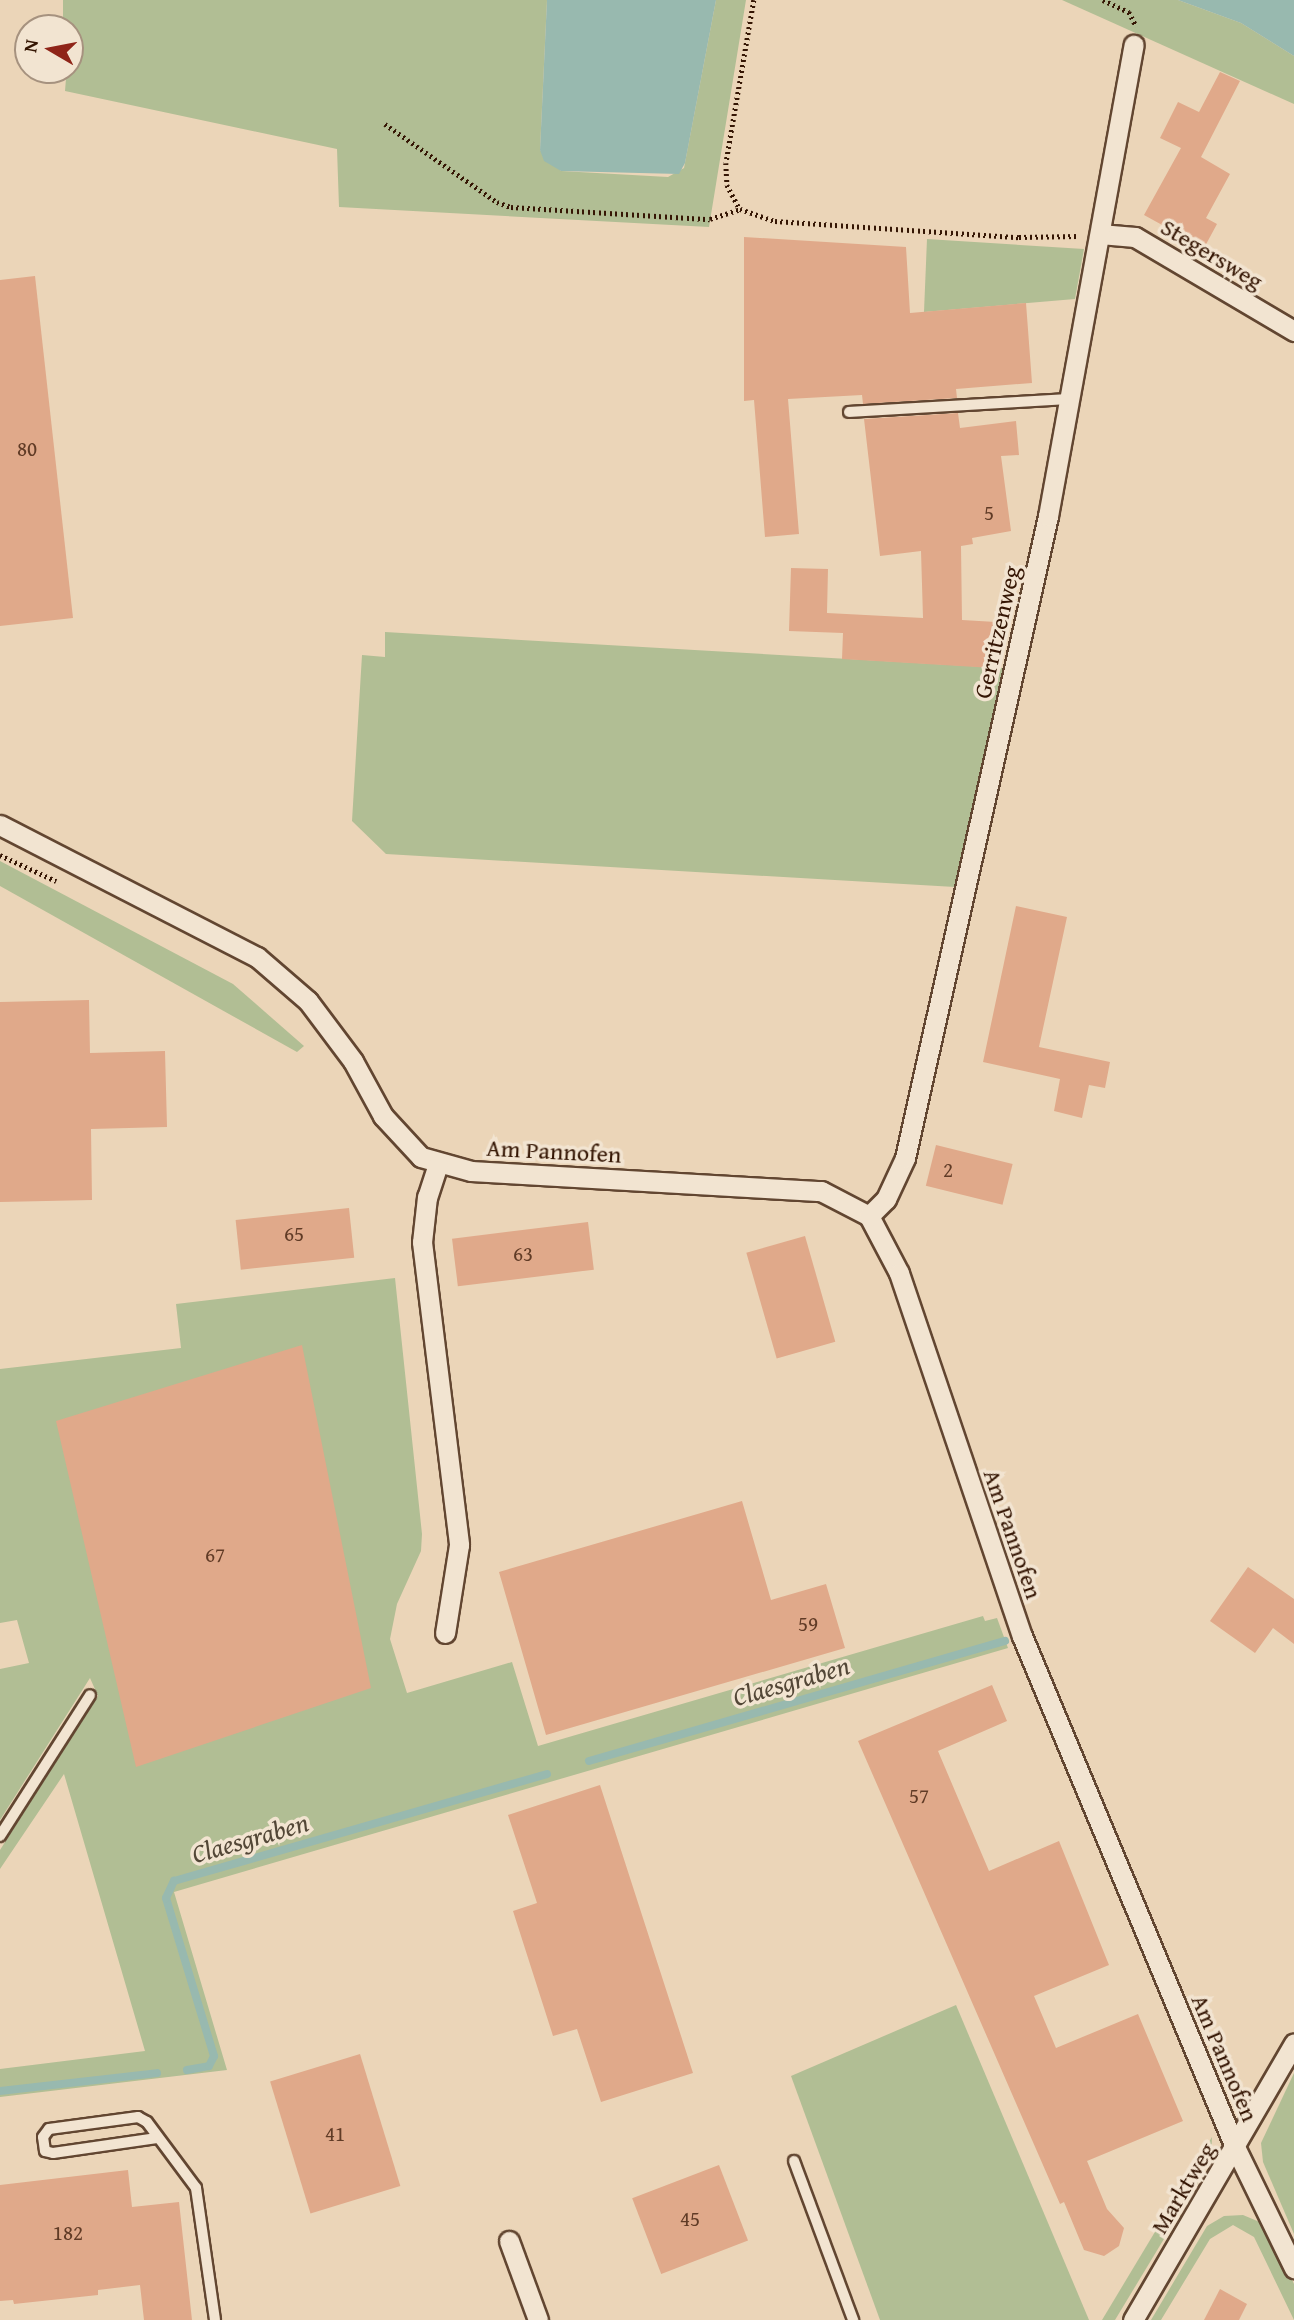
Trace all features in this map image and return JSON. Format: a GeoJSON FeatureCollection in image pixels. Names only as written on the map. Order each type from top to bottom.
{"type":"FeatureCollection","features":[{"type":"Feature","properties":{"kind":"street","name":"Gerritzenweg"},"geometry":{"type":"LineString","coordinates":[[869,1216],[886,1199],[905,1158],[1048,516],[1134,45]]}},
{"type":"Feature","properties":{"kind":"street","name":"Stegersweg"},"geometry":{"type":"LineString","coordinates":[[1100,234],[1135,237],[1294,331]]}},
{"type":"Feature","properties":{"kind":"street","name":"Am Pannofen"},"geometry":{"type":"LineString","coordinates":[[0,825],[257,957],[308,1001],[331,1030],[401,1140],[438,1164],[471,1171],[821,1191],[869,1216],[899,1273],[1022,1636],[1235,2147],[1294,2268]]}},
{"type":"Feature","properties":{"kind":"street"},"geometry":{"type":"LineString","coordinates":[[438,1164],[427,1197],[422,1241],[459,1545],[445,1633]]}},
{"type":"Feature","properties":{"kind":"street","name":"Marktweg"},"geometry":{"type":"LineString","coordinates":[[1133,2320],[1294,2043]]}},
{"type":"Feature","properties":{"kind":"street"},"geometry":{"type":"LineString","coordinates":[[509,2242],[538,2320]]}},
{"type":"Feature","properties":{"kind":"lane"},"geometry":{"type":"LineString","coordinates":[[849,412],[1068,399]]}},
{"type":"Feature","properties":{"kind":"lane"},"geometry":{"type":"LineString","coordinates":[[0,1836],[90,1695]]}},
{"type":"Feature","properties":{"kind":"lane"},"geometry":{"type":"LineString","coordinates":[[158,2138],[53,2153],[45,2151],[43,2137],[49,2129],[138,2117],[158,2138],[196,2188],[215,2320]]}},
{"type":"Feature","properties":{"kind":"lane"},"geometry":{"type":"LineString","coordinates":[[793,2161],[853,2320]]}},
{"type":"Feature","properties":{"kind":"path"},"geometry":{"type":"LineString","coordinates":[[740,209],[727,185],[726,163],[754,0]]}},
{"type":"Feature","properties":{"kind":"path"},"geometry":{"type":"LineString","coordinates":[[1103,0],[1134,19],[1134,45]]}},
{"type":"Feature","properties":{"kind":"path"},"geometry":{"type":"LineString","coordinates":[[385,124],[497,202],[511,207],[709,219],[740,209],[775,221],[1046,238],[1100,234]]}},
{"type":"Feature","properties":{"kind":"path"},"geometry":{"type":"LineString","coordinates":[[0,855],[41,874]]}},
{"type":"Feature","properties":{"kind":"green space"},"geometry":{"type":"Polygon","coordinates":[[[63,0],[547,0],[540,150],[561,171],[668,177],[684,168],[716,0],[746,0],[709,227],[339,207],[337,149],[65,91],[66,84],[84,84],[84,14],[63,14],[63,0]]]}},
{"type":"Feature","properties":{"kind":"green space"},"geometry":{"type":"Polygon","coordinates":[[[1062,0],[1178,0],[1241,23],[1294,56],[1294,104],[1062,0]]]}},
{"type":"Feature","properties":{"kind":"green space"},"geometry":{"type":"Polygon","coordinates":[[[927,239],[1084,249],[1075,299],[924,312],[927,239]]]}},
{"type":"Feature","properties":{"kind":"green space"},"geometry":{"type":"Polygon","coordinates":[[[385,632],[1004,668],[955,887],[386,854],[352,821],[362,655],[385,657],[385,632]]]}},
{"type":"Feature","properties":{"kind":"green space"},"geometry":{"type":"Polygon","coordinates":[[[0,861],[233,984],[304,1046],[297,1052],[0,886],[0,861]]]}},
{"type":"Feature","properties":{"kind":"green space"},"geometry":{"type":"Polygon","coordinates":[[[395,1278],[422,1534],[421,1551],[397,1604],[390,1639],[407,1693],[512,1662],[538,1746],[983,1616],[985,1621],[997,1618],[1008,1648],[174,1892],[227,2070],[0,2097],[0,2069],[145,2051],[64,1774],[0,1869],[0,1850],[98,1696],[90,1678],[0,1820],[0,1669],[29,1663],[17,1620],[0,1623],[0,1369],[181,1348],[176,1304],[395,1278]]]}},
{"type":"Feature","properties":{"kind":"green space"},"geometry":{"type":"Polygon","coordinates":[[[956,2005],[1089,2320],[880,2320],[791,2076],[956,2005]]]}},
{"type":"Feature","properties":{"kind":"green space"},"geometry":{"type":"Polygon","coordinates":[[[1294,2073],[1294,2234],[1263,2162],[1261,2143],[1294,2073]]]}},
{"type":"Feature","properties":{"kind":"green space"},"geometry":{"type":"Polygon","coordinates":[[[1212,2137],[1211,2156],[1199,2181],[1115,2320],[1102,2320],[1212,2137]]]}},
{"type":"Feature","properties":{"kind":"green space"},"geometry":{"type":"Polygon","coordinates":[[[1243,2215],[1262,2223],[1274,2238],[1294,2284],[1294,2320],[1254,2237],[1233,2225],[1210,2239],[1161,2320],[1151,2320],[1207,2226],[1224,2216],[1243,2215]]]}},
{"type":"Feature","properties":{"kind":"water"},"geometry":{"type":"Polygon","coordinates":[[[547,0],[716,0],[685,163],[679,174],[561,171],[544,161],[540,150],[547,0]]]}},
{"type":"Feature","properties":{"kind":"water"},"geometry":{"type":"Polygon","coordinates":[[[1178,0],[1294,0],[1294,56],[1241,23],[1178,0]]]}},
{"type":"Feature","properties":{"kind":"building"},"geometry":{"type":"Polygon","coordinates":[[[1220,72],[1240,81],[1201,157],[1230,174],[1206,218],[1217,224],[1204,248],[1144,215],[1181,148],[1160,138],[1178,102],[1199,112],[1220,72]]]}},
{"type":"Feature","properties":{"kind":"building"},"geometry":{"type":"Polygon","coordinates":[[[744,237],[906,247],[910,313],[1026,303],[1032,383],[956,389],[957,398],[863,404],[862,395],[788,399],[799,534],[765,537],[754,400],[744,401],[744,237]]]}},
{"type":"Feature","properties":{"kind":"building"},"geometry":{"type":"Polygon","coordinates":[[[35,276],[73,618],[0,626],[0,280],[35,276]]]}},
{"type":"Feature","properties":{"kind":"building"},"geometry":{"type":"Polygon","coordinates":[[[958,413],[960,428],[1016,421],[1019,455],[1001,456],[1011,531],[972,538],[973,544],[961,546],[962,620],[996,622],[993,668],[842,659],[843,633],[789,631],[791,568],[828,569],[827,613],[923,618],[921,551],[880,556],[864,419],[958,413]]]}},
{"type":"Feature","properties":{"kind":"building"},"geometry":{"type":"Polygon","coordinates":[[[1016,906],[1067,917],[1039,1047],[1110,1062],[1105,1088],[1089,1085],[1082,1118],[1054,1111],[1060,1079],[983,1062],[1016,906]]]}},
{"type":"Feature","properties":{"kind":"building"},"geometry":{"type":"Polygon","coordinates":[[[89,1000],[90,1053],[165,1051],[167,1127],[91,1129],[92,1200],[0,1202],[0,1002],[89,1000]]]}},
{"type":"Feature","properties":{"kind":"building"},"geometry":{"type":"Polygon","coordinates":[[[936,1145],[1013,1164],[1002,1205],[926,1186],[936,1145]]]}},
{"type":"Feature","properties":{"kind":"building"},"geometry":{"type":"Polygon","coordinates":[[[349,1208],[354,1258],[241,1270],[236,1220],[349,1208]]]}},
{"type":"Feature","properties":{"kind":"building"},"geometry":{"type":"Polygon","coordinates":[[[588,1222],[594,1270],[458,1286],[452,1239],[588,1222]]]}},
{"type":"Feature","properties":{"kind":"building"},"geometry":{"type":"Polygon","coordinates":[[[805,1236],[835,1342],[777,1359],[746,1253],[805,1236]]]}},
{"type":"Feature","properties":{"kind":"building"},"geometry":{"type":"Polygon","coordinates":[[[302,1345],[371,1688],[136,1767],[56,1421],[302,1345]]]}},
{"type":"Feature","properties":{"kind":"building"},"geometry":{"type":"Polygon","coordinates":[[[742,1501],[771,1600],[826,1584],[845,1648],[546,1735],[499,1572],[742,1501]]]}},
{"type":"Feature","properties":{"kind":"building"},"geometry":{"type":"Polygon","coordinates":[[[1248,1567],[1294,1599],[1294,1644],[1273,1628],[1255,1653],[1210,1621],[1248,1567]]]}},
{"type":"Feature","properties":{"kind":"building"},"geometry":{"type":"Polygon","coordinates":[[[992,1685],[1007,1721],[938,1751],[989,1871],[1059,1841],[1109,1965],[1034,1996],[1056,2048],[1138,2014],[1183,2121],[1087,2161],[1107,2209],[1124,2228],[1119,2246],[1104,2256],[1084,2250],[1064,2202],[1060,2204],[858,1741],[992,1685]]]}},
{"type":"Feature","properties":{"kind":"building"},"geometry":{"type":"Polygon","coordinates":[[[600,1785],[693,2073],[601,2102],[577,2029],[553,2036],[513,1911],[537,1903],[508,1815],[600,1785]]]}},
{"type":"Feature","properties":{"kind":"building"},"geometry":{"type":"Polygon","coordinates":[[[360,2054],[400,2186],[310,2213],[270,2081],[360,2054]]]}},
{"type":"Feature","properties":{"kind":"building"},"geometry":{"type":"Polygon","coordinates":[[[719,2165],[748,2241],[661,2274],[632,2198],[719,2165]]]}},
{"type":"Feature","properties":{"kind":"building"},"geometry":{"type":"Polygon","coordinates":[[[128,2170],[132,2207],[179,2202],[192,2320],[144,2320],[140,2285],[98,2290],[98,2295],[14,2304],[13,2300],[0,2301],[0,2185],[128,2170]]]}},
{"type":"Feature","properties":{"kind":"building"},"geometry":{"type":"Polygon","coordinates":[[[1220,2289],[1247,2304],[1239,2320],[1204,2320],[1220,2289]]]}},
{"type":"Feature","properties":{"kind":"waterway","name":"Claesgraben"},"geometry":{"type":"LineString","coordinates":[[589,1761],[1005,1641]]}},
{"type":"Feature","properties":{"kind":"waterway","name":"Claesgraben"},"geometry":{"type":"LineString","coordinates":[[187,2070],[209,2066],[214,2056],[166,1898],[174,1881],[547,1774]]}},
{"type":"Feature","properties":{"kind":"waterway","name":"Claesgraben"},"geometry":{"type":"LineString","coordinates":[[0,2091],[157,2073]]}}]}
